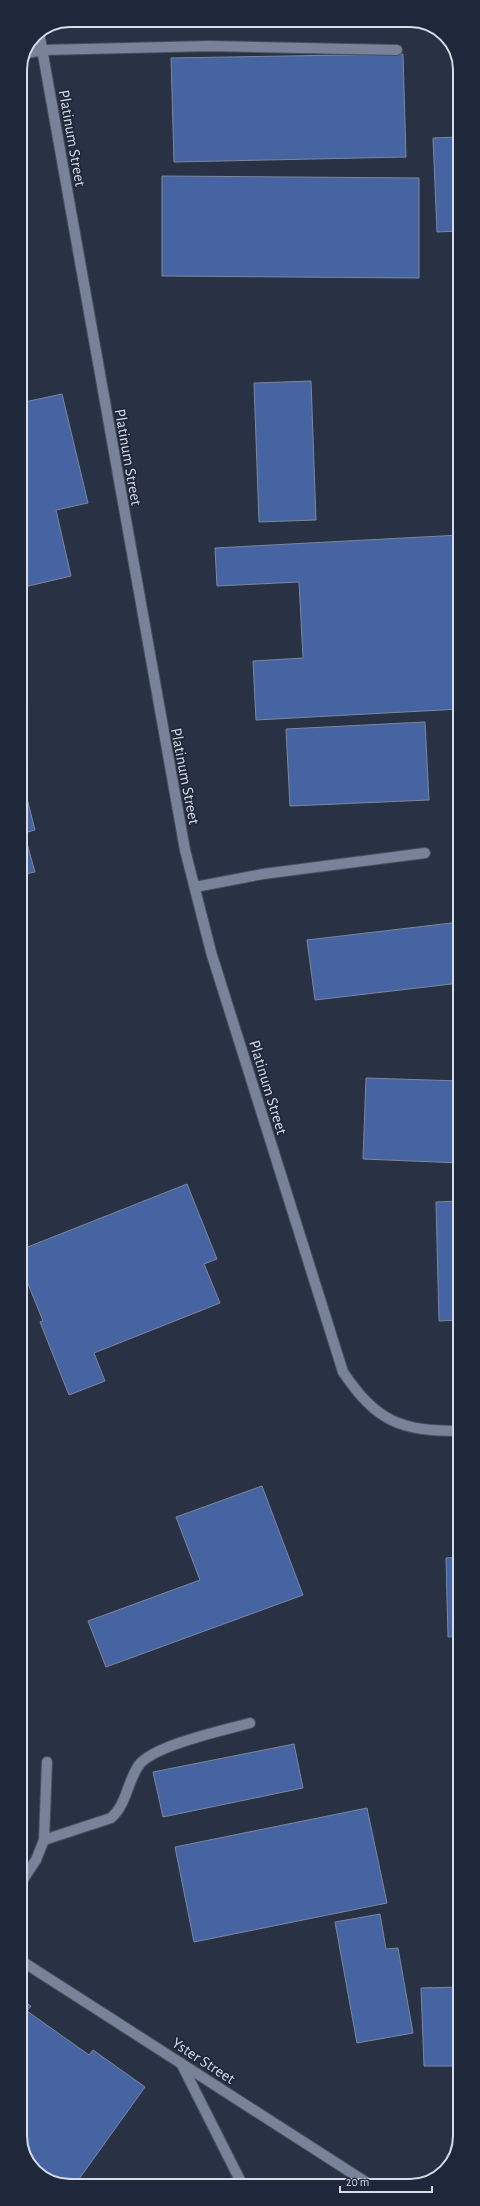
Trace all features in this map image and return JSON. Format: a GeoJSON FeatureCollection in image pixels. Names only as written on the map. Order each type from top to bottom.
{"type":"FeatureCollection","features":[{"type":"Feature","properties":{"kind":"street","name":"Platinum Street"},"geometry":{"type":"LineString","coordinates":[[40,38],[185,850],[211,952],[342,1372],[359,1397],[378,1413],[402,1425],[427,1431],[453,1431]]}},
{"type":"Feature","properties":{"kind":"street"},"geometry":{"type":"LineString","coordinates":[[30,52],[42,50],[210,46],[397,50]]}},
{"type":"Feature","properties":{"kind":"street"},"geometry":{"type":"LineString","coordinates":[[194,887],[263,874],[425,853]]}},
{"type":"Feature","properties":{"kind":"street"},"geometry":{"type":"LineString","coordinates":[[44,1840],[112,1818],[120,1810],[132,1775],[140,1763],[152,1754],[250,1723]]}},
{"type":"Feature","properties":{"kind":"street"},"geometry":{"type":"LineString","coordinates":[[27,1874],[36,1860],[44,1840],[47,1762]]}},
{"type":"Feature","properties":{"kind":"street","name":"Yster Street"},"geometry":{"type":"LineString","coordinates":[[27,1964],[361,2179]]}},
{"type":"Feature","properties":{"kind":"street"},"geometry":{"type":"LineString","coordinates":[[182,2063],[240,2179]]}},
{"type":"Feature","properties":{"kind":"building"},"geometry":{"type":"Polygon","coordinates":[[[403,54],[406,157],[174,162],[171,58],[403,54]]]}},
{"type":"Feature","properties":{"kind":"building"},"geometry":{"type":"Polygon","coordinates":[[[453,137],[453,231],[437,232],[433,138],[453,137]]]}},
{"type":"Feature","properties":{"kind":"building"},"geometry":{"type":"Polygon","coordinates":[[[162,176],[419,178],[419,278],[162,276],[162,176]]]}},
{"type":"Feature","properties":{"kind":"building"},"geometry":{"type":"Polygon","coordinates":[[[311,381],[316,520],[259,522],[254,383],[311,381]]]}},
{"type":"Feature","properties":{"kind":"building"},"geometry":{"type":"Polygon","coordinates":[[[62,394],[88,503],[56,510],[71,576],[27,586],[27,402],[62,394]]]}},
{"type":"Feature","properties":{"kind":"building"},"geometry":{"type":"Polygon","coordinates":[[[453,535],[453,709],[256,720],[253,661],[303,658],[299,582],[217,586],[215,548],[453,535]]]}},
{"type":"Feature","properties":{"kind":"building"},"geometry":{"type":"Polygon","coordinates":[[[425,722],[429,800],[290,806],[286,729],[425,722]]]}},
{"type":"Feature","properties":{"kind":"building"},"geometry":{"type":"Polygon","coordinates":[[[27,799],[35,830],[27,832],[27,799]]]}},
{"type":"Feature","properties":{"kind":"building"},"geometry":{"type":"Polygon","coordinates":[[[27,844],[35,872],[27,874],[27,844]]]}},
{"type":"Feature","properties":{"kind":"building"},"geometry":{"type":"Polygon","coordinates":[[[453,923],[453,984],[315,1000],[307,940],[453,923]]]}},
{"type":"Feature","properties":{"kind":"building"},"geometry":{"type":"Polygon","coordinates":[[[366,1078],[453,1081],[453,1163],[363,1159],[366,1078]]]}},
{"type":"Feature","properties":{"kind":"building"},"geometry":{"type":"Polygon","coordinates":[[[187,1184],[217,1259],[204,1264],[220,1303],[94,1353],[105,1381],[69,1395],[40,1322],[43,1321],[27,1281],[27,1247],[187,1184]]]}},
{"type":"Feature","properties":{"kind":"building"},"geometry":{"type":"Polygon","coordinates":[[[453,1201],[453,1320],[439,1321],[436,1202],[453,1201]]]}},
{"type":"Feature","properties":{"kind":"building"},"geometry":{"type":"Polygon","coordinates":[[[262,1486],[303,1595],[106,1667],[88,1621],[200,1580],[176,1517],[262,1486]]]}},
{"type":"Feature","properties":{"kind":"building"},"geometry":{"type":"Polygon","coordinates":[[[446,1558],[453,1558],[453,1637],[448,1637],[446,1558]]]}},
{"type":"Feature","properties":{"kind":"building"},"geometry":{"type":"Polygon","coordinates":[[[294,1744],[303,1788],[163,1817],[153,1772],[294,1744]]]}},
{"type":"Feature","properties":{"kind":"building"},"geometry":{"type":"Polygon","coordinates":[[[367,1808],[387,1903],[194,1942],[175,1847],[367,1808]]]}},
{"type":"Feature","properties":{"kind":"building"},"geometry":{"type":"Polygon","coordinates":[[[380,1914],[386,1949],[398,1948],[413,2033],[357,2043],[335,1922],[380,1914]]]}},
{"type":"Feature","properties":{"kind":"building"},"geometry":{"type":"Polygon","coordinates":[[[453,1987],[453,2066],[424,2066],[421,1988],[453,1987]]]}},
{"type":"Feature","properties":{"kind":"building"},"geometry":{"type":"Polygon","coordinates":[[[27,2003],[31,2006],[27,2011],[27,2003]]]}},
{"type":"Feature","properties":{"kind":"building"},"geometry":{"type":"Polygon","coordinates":[[[27,2011],[89,2055],[93,2050],[145,2087],[79,2179],[59,2178],[46,2172],[39,2167],[34,2160],[27,2142],[27,2011]]]}}]}
